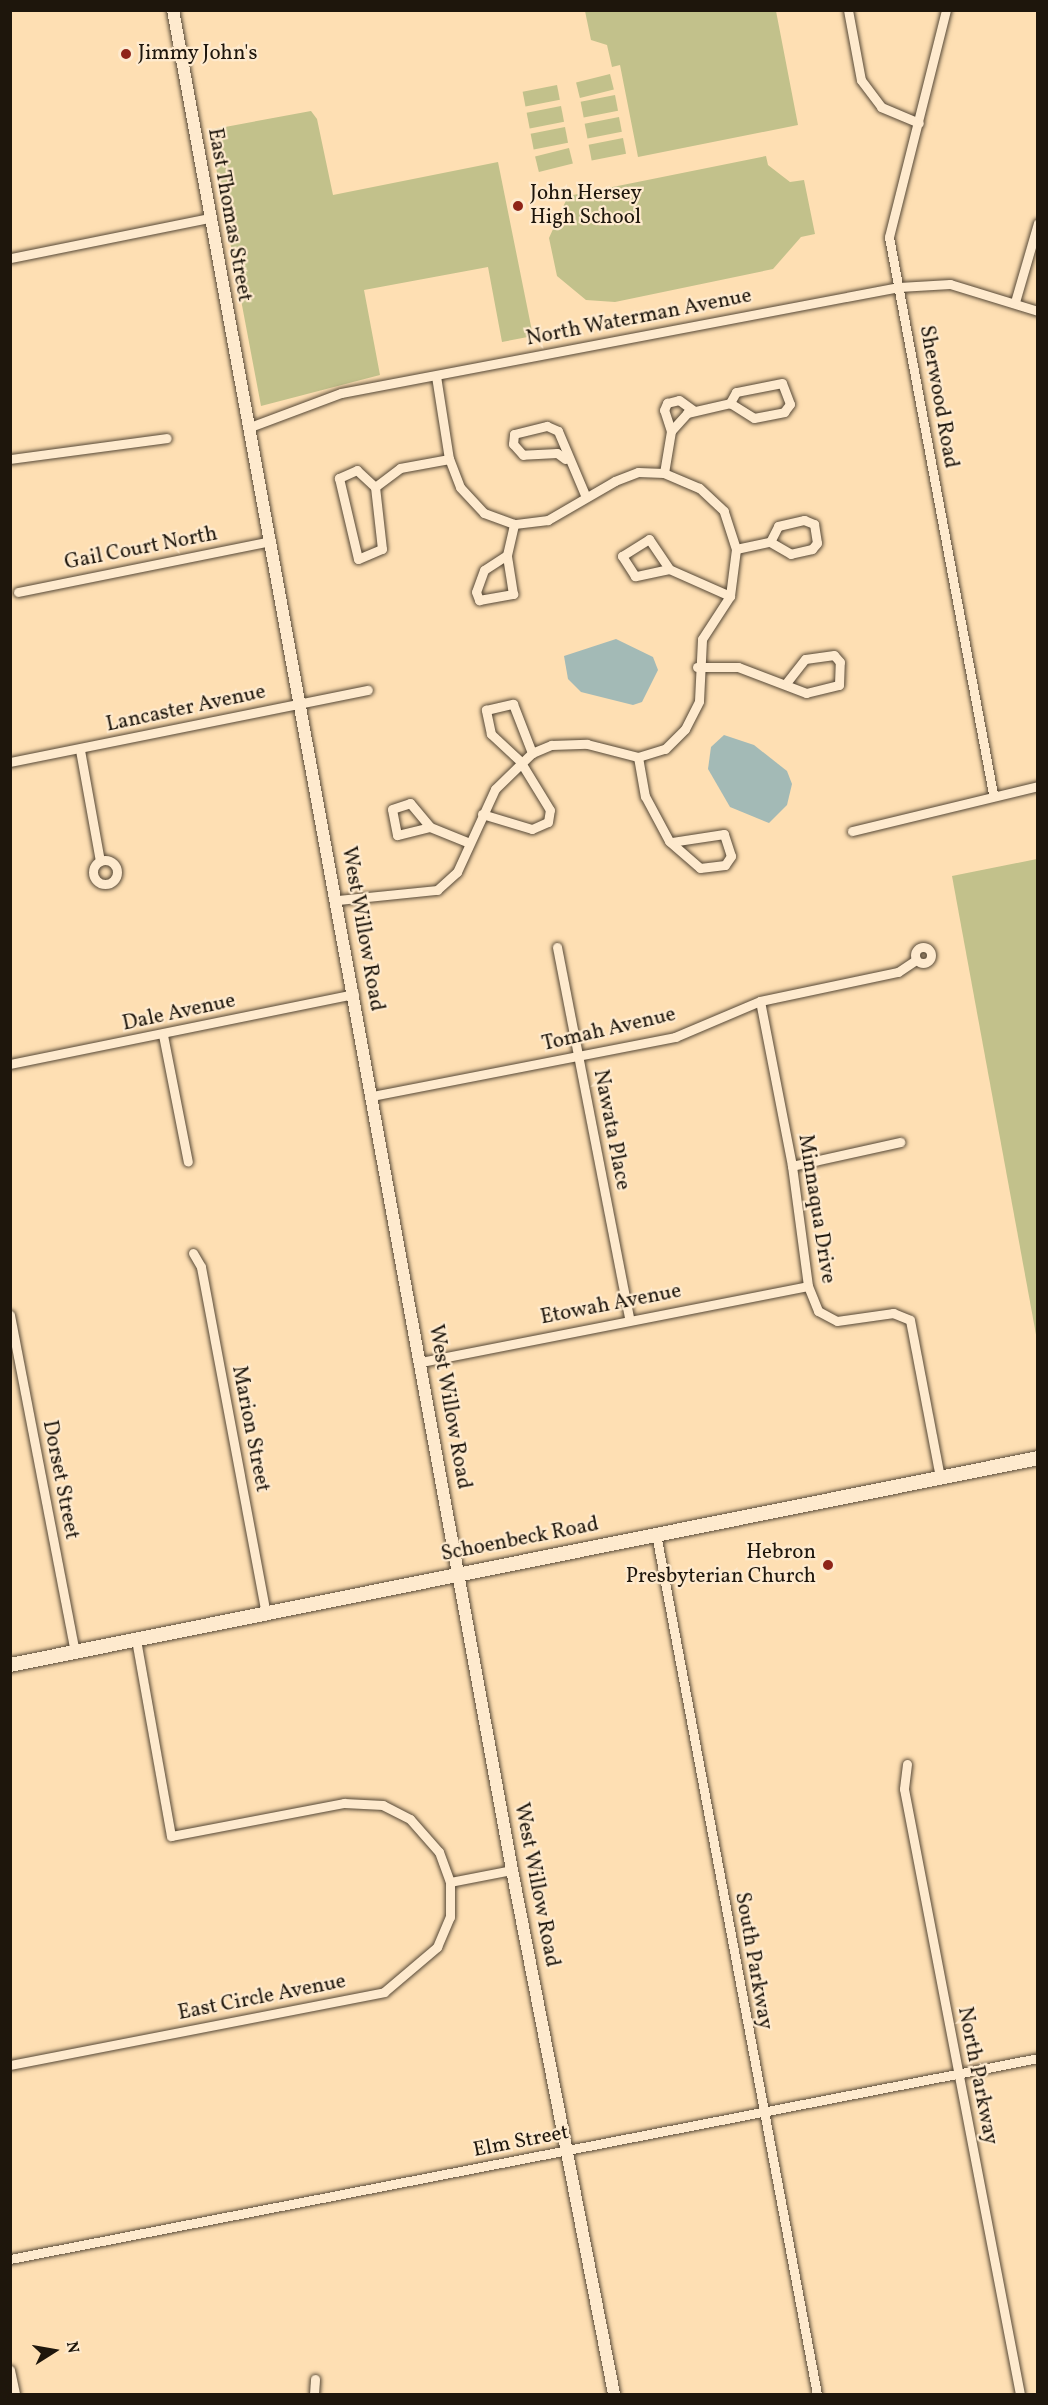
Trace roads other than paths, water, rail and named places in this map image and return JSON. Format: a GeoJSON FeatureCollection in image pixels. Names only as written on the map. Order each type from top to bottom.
{"type":"FeatureCollection","features":[{"type":"Feature","properties":{"kind":"main road","name":"Schoenbeck Road"},"geometry":{"type":"LineString","coordinates":[[10,1665],[1038,1458]]}},
{"type":"Feature","properties":{"kind":"street","name":"East Thomas Street"},"geometry":{"type":"LineString","coordinates":[[173,10],[209,218],[249,427]]}},
{"type":"Feature","properties":{"kind":"street"},"geometry":{"type":"LineString","coordinates":[[848,10],[861,80],[881,107],[919,123]]}},
{"type":"Feature","properties":{"kind":"street","name":"Sherwood Road"},"geometry":{"type":"LineString","coordinates":[[946,10],[889,237],[993,794]]}},
{"type":"Feature","properties":{"kind":"street"},"geometry":{"type":"LineString","coordinates":[[10,258],[209,218]]}},
{"type":"Feature","properties":{"kind":"street"},"geometry":{"type":"LineString","coordinates":[[1015,302],[1038,223]]}},
{"type":"Feature","properties":{"kind":"street","name":"North Waterman Avenue"},"geometry":{"type":"LineString","coordinates":[[249,427],[341,393],[899,287],[950,284],[1015,302],[1038,311]]}},
{"type":"Feature","properties":{"kind":"street"},"geometry":{"type":"LineString","coordinates":[[338,900],[437,890],[457,872],[467,842],[482,814],[520,761],[532,753],[551,745],[587,744],[638,757],[665,749],[685,729],[699,701],[698,667],[702,639],[730,596],[736,549],[724,511],[699,488],[664,473],[638,472],[585,495],[548,520],[514,524],[484,513],[460,487],[449,459],[436,376]]}},
{"type":"Feature","properties":{"kind":"street"},"geometry":{"type":"LineString","coordinates":[[671,431],[693,410],[730,403],[754,418],[784,412],[790,404],[782,384],[736,392],[730,403]]}},
{"type":"Feature","properties":{"kind":"street"},"geometry":{"type":"LineString","coordinates":[[664,473],[671,431],[664,410],[667,403],[680,400],[693,410]]}},
{"type":"Feature","properties":{"kind":"street","name":"West Willow Road"},"geometry":{"type":"LineString","coordinates":[[249,427],[338,900],[513,1870],[614,2394]]}},
{"type":"Feature","properties":{"kind":"street"},"geometry":{"type":"LineString","coordinates":[[565,459],[557,453],[523,455],[513,444],[514,434],[554,428],[565,459],[585,495]]}},
{"type":"Feature","properties":{"kind":"street"},"geometry":{"type":"LineString","coordinates":[[10,459],[167,438]]}},
{"type":"Feature","properties":{"kind":"street"},"geometry":{"type":"LineString","coordinates":[[375,487],[400,468],[449,459]]}},
{"type":"Feature","properties":{"kind":"street"},"geometry":{"type":"LineString","coordinates":[[357,470],[375,487],[382,549],[358,559],[352,554],[339,478],[357,470]]}},
{"type":"Feature","properties":{"kind":"street"},"geometry":{"type":"LineString","coordinates":[[736,549],[770,542],[783,524],[808,520],[814,524],[817,543],[812,549],[784,552],[770,542]]}},
{"type":"Feature","properties":{"kind":"street"},"geometry":{"type":"LineString","coordinates":[[507,555],[484,570],[476,592],[479,600],[513,594],[507,555],[514,524]]}},
{"type":"Feature","properties":{"kind":"street"},"geometry":{"type":"LineString","coordinates":[[669,569],[635,576],[622,556],[649,539],[669,569],[730,596]]}},
{"type":"Feature","properties":{"kind":"street","name":"Gail Court North"},"geometry":{"type":"LineString","coordinates":[[18,592],[270,542]]}},
{"type":"Feature","properties":{"kind":"street"},"geometry":{"type":"LineString","coordinates":[[698,667],[738,668],[788,682],[806,693],[835,688],[842,682],[840,662],[834,656],[805,659],[788,682]]}},
{"type":"Feature","properties":{"kind":"street","name":"Lancaster Avenue"},"geometry":{"type":"LineString","coordinates":[[10,762],[81,750],[368,690]]}},
{"type":"Feature","properties":{"kind":"street"},"geometry":{"type":"LineString","coordinates":[[482,814],[532,829],[548,822],[547,801],[520,761],[487,726],[490,706],[513,705],[532,753]]}},
{"type":"Feature","properties":{"kind":"street"},"geometry":{"type":"LineString","coordinates":[[81,750],[100,861]]}},
{"type":"Feature","properties":{"kind":"street"},"geometry":{"type":"LineString","coordinates":[[638,757],[645,796],[670,842],[700,868],[725,865],[731,856],[723,834],[670,842]]}},
{"type":"Feature","properties":{"kind":"street"},"geometry":{"type":"LineString","coordinates":[[852,831],[993,794],[1038,786]]}},
{"type":"Feature","properties":{"kind":"street"},"geometry":{"type":"LineString","coordinates":[[430,827],[467,842]]}},
{"type":"Feature","properties":{"kind":"street","name":"Nawata Place"},"geometry":{"type":"LineString","coordinates":[[557,947],[629,1319]]}},
{"type":"Feature","properties":{"kind":"street","name":"Tomah Avenue"},"geometry":{"type":"LineString","coordinates":[[372,1096],[675,1037],[760,1001],[898,972],[916,960]]}},
{"type":"Feature","properties":{"kind":"street","name":"Dale Avenue"},"geometry":{"type":"LineString","coordinates":[[10,1064],[163,1035],[354,994]]}},
{"type":"Feature","properties":{"kind":"street","name":"Minnaqua Drive"},"geometry":{"type":"LineString","coordinates":[[760,1001],[792,1166],[808,1286],[818,1311],[837,1321],[893,1313],[910,1320],[940,1477]]}},
{"type":"Feature","properties":{"kind":"street"},"geometry":{"type":"LineString","coordinates":[[163,1035],[188,1162]]}},
{"type":"Feature","properties":{"kind":"street"},"geometry":{"type":"LineString","coordinates":[[792,1166],[900,1142]]}},
{"type":"Feature","properties":{"kind":"street","name":"Marion Street"},"geometry":{"type":"LineString","coordinates":[[193,1253],[201,1267],[266,1614]]}},
{"type":"Feature","properties":{"kind":"street","name":"Etowah Avenue"},"geometry":{"type":"LineString","coordinates":[[422,1362],[629,1319],[808,1286]]}},
{"type":"Feature","properties":{"kind":"street","name":"Dorset Street"},"geometry":{"type":"LineString","coordinates":[[10,1315],[75,1652]]}},
{"type":"Feature","properties":{"kind":"street","name":"South Parkway"},"geometry":{"type":"LineString","coordinates":[[656,1534],[817,2394]]}},
{"type":"Feature","properties":{"kind":"street"},"geometry":{"type":"LineString","coordinates":[[136,1639],[171,1836],[344,1803],[383,1805],[410,1819],[439,1852],[450,1882],[513,1870]]}},
{"type":"Feature","properties":{"kind":"street","name":"North Parkway"},"geometry":{"type":"LineString","coordinates":[[907,1764],[904,1789],[1020,2394]]}},
{"type":"Feature","properties":{"kind":"street","name":"East Circle Avenue"},"geometry":{"type":"LineString","coordinates":[[10,2065],[384,1992],[437,1947],[450,1917],[450,1882]]}},
{"type":"Feature","properties":{"kind":"street","name":"Elm Street"},"geometry":{"type":"LineString","coordinates":[[10,2259],[763,2114],[1038,2058]]}},
{"type":"Feature","properties":{"kind":"street"},"geometry":{"type":"LineString","coordinates":[[10,2370],[15,2394]]}},
{"type":"Feature","properties":{"kind":"street"},"geometry":{"type":"LineString","coordinates":[[314,2394],[315,2379]]}},
{"type":"Feature","properties":{"kind":"water"},"geometry":{"type":"Polygon","coordinates":[[[616,639],[653,657],[658,670],[642,702],[633,705],[581,692],[568,679],[564,656],[616,639]]]}},
{"type":"Feature","properties":{"kind":"water"},"geometry":{"type":"Polygon","coordinates":[[[724,735],[754,745],[787,771],[792,784],[787,805],[769,823],[730,807],[708,769],[711,747],[724,735]]]}},
{"type":"Feature","properties":{"kind":"place","name":"Jimmy John's"},"geometry":{"type":"Point","coordinates":[126,54]}},
{"type":"Feature","properties":{"kind":"place","name":"John Hersey High School"},"geometry":{"type":"Point","coordinates":[518,206]}},
{"type":"Feature","properties":{"kind":"place","name":"Hebron Presbyterian Church"},"geometry":{"type":"Point","coordinates":[828,1565]}}]}
